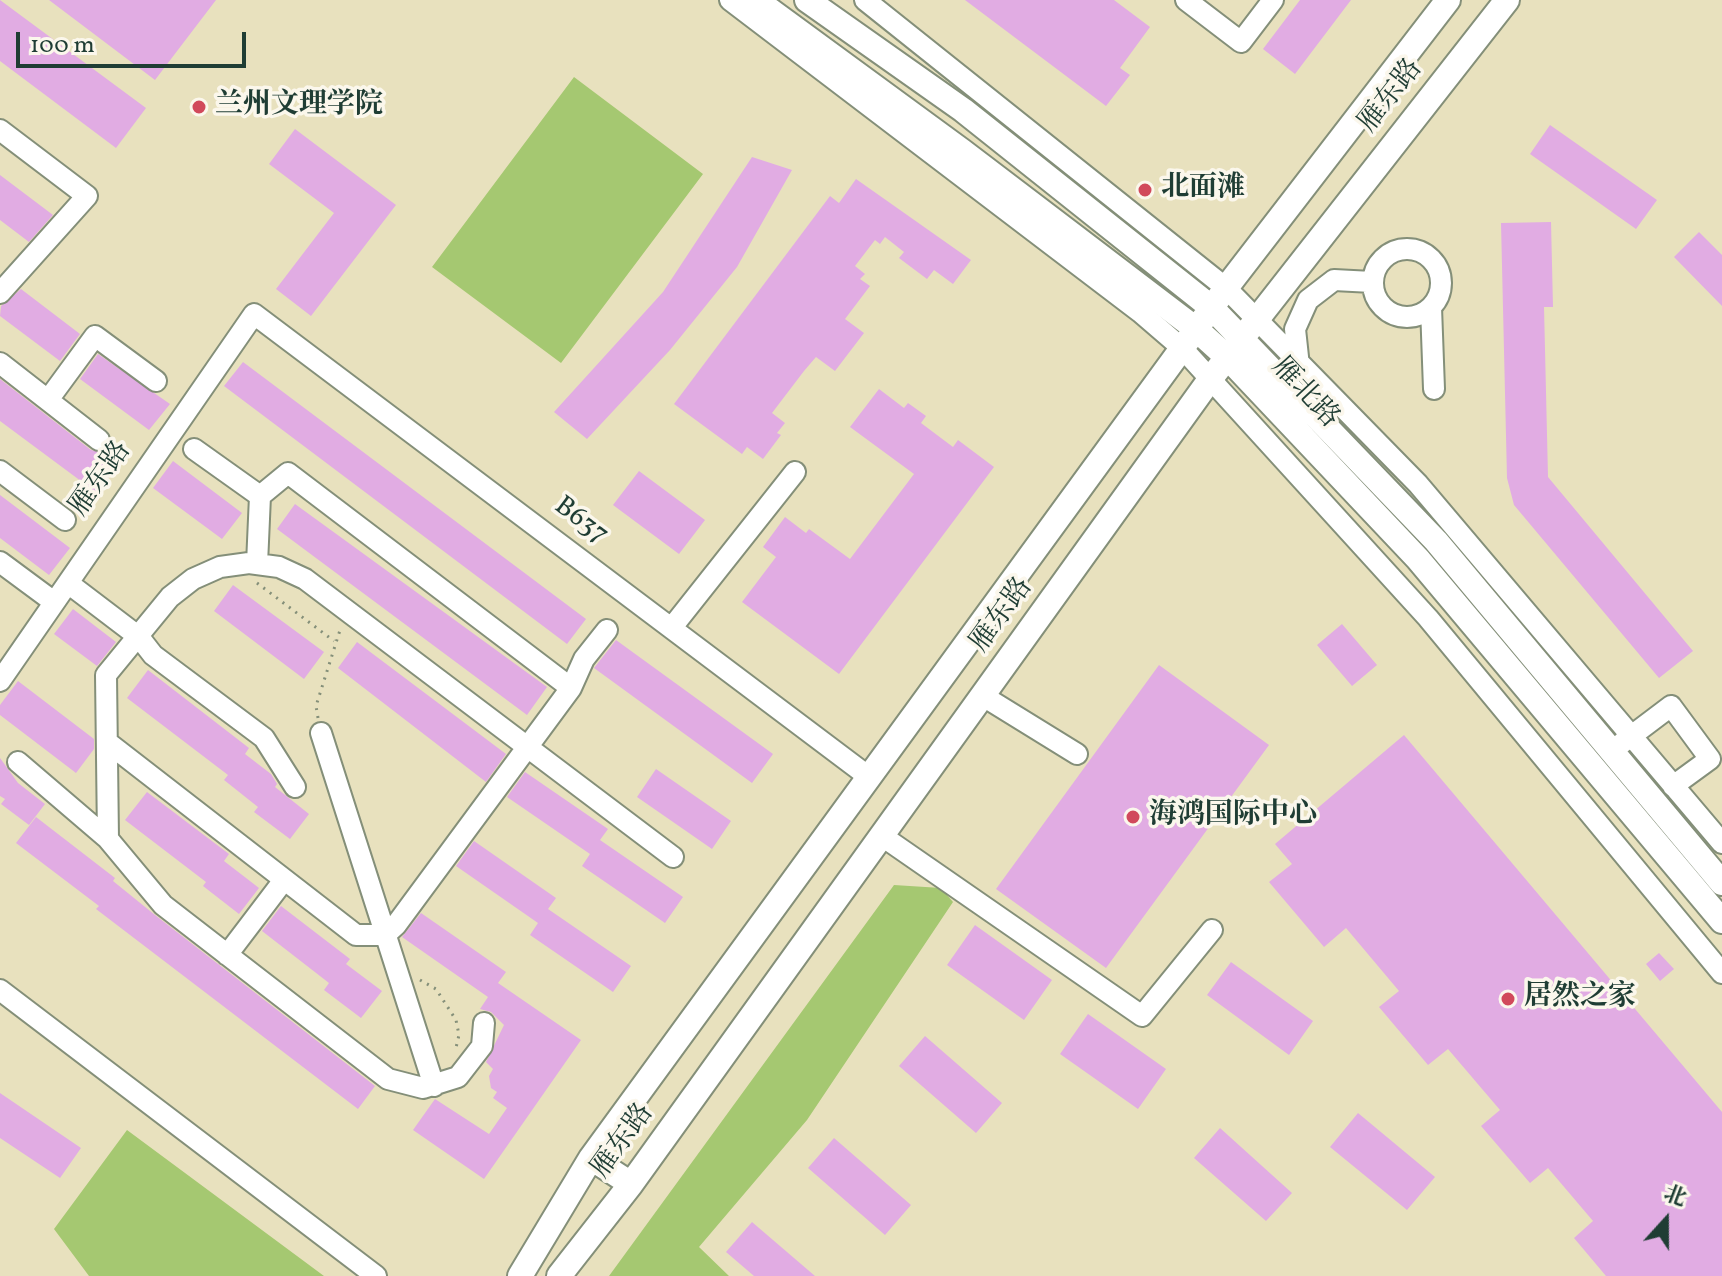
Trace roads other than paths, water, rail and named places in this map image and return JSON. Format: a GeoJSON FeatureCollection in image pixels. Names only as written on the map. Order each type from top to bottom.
{"type":"FeatureCollection","features":[{"type":"Feature","properties":{"kind":"main road","name":"雁北路"},"geometry":{"type":"LineString","coordinates":[[756,0],[1190,339],[1236,349],[1281,382],[1436,541],[1722,883]]}},
{"type":"Feature","properties":{"kind":"main road","name":"雁东路"},"geometry":{"type":"LineString","coordinates":[[520,1276],[591,1158],[1226,288],[1448,0]]}},
{"type":"Feature","properties":{"kind":"main road","name":"雁东路"},"geometry":{"type":"LineString","coordinates":[[559,1276],[631,1184],[1211,378],[1260,320],[1507,0]]}},
{"type":"Feature","properties":{"kind":"main road","name":"雁北路"},"geometry":{"type":"LineString","coordinates":[[814,2],[963,110],[1212,308],[1236,349],[1418,559],[1722,921]]}},
{"type":"Feature","properties":{"kind":"main road"},"geometry":{"type":"LineString","coordinates":[[591,1158],[631,1184]]}},
{"type":"Feature","properties":{"kind":"street"},"geometry":{"type":"LineString","coordinates":[[730,0],[1140,312],[1190,339],[1211,378],[1428,618],[1722,973]]}},
{"type":"Feature","properties":{"kind":"street"},"geometry":{"type":"LineString","coordinates":[[865,0],[1226,288],[1260,320],[1300,365],[1418,484],[1722,843]]}},
{"type":"Feature","properties":{"kind":"street"},"geometry":{"type":"LineString","coordinates":[[1186,0],[1241,42],[1273,0]]}},
{"type":"Feature","properties":{"kind":"street"},"geometry":{"type":"LineString","coordinates":[[0,130],[87,196],[1,290]]}},
{"type":"Feature","properties":{"kind":"street"},"geometry":{"type":"LineString","coordinates":[[1398,249],[1420,251],[1430,257],[1441,276],[1438,298],[1431,307],[1422,314],[1399,316],[1380,304],[1372,282],[1374,271],[1388,254],[1398,249]]}},
{"type":"Feature","properties":{"kind":"street"},"geometry":{"type":"LineString","coordinates":[[1300,365],[1295,329],[1308,300],[1334,280],[1372,282]]}},
{"type":"Feature","properties":{"kind":"street"},"geometry":{"type":"LineString","coordinates":[[1431,307],[1434,389]]}},
{"type":"Feature","properties":{"kind":"street","name":"雁东路"},"geometry":{"type":"LineString","coordinates":[[0,681],[254,314]]}},
{"type":"Feature","properties":{"kind":"street","name":"B637"},"geometry":{"type":"LineString","coordinates":[[254,314],[673,626],[869,777]]}},
{"type":"Feature","properties":{"kind":"street"},"geometry":{"type":"LineString","coordinates":[[48,400],[95,336],[156,381]]}},
{"type":"Feature","properties":{"kind":"street"},"geometry":{"type":"LineString","coordinates":[[0,363],[99,440]]}},
{"type":"Feature","properties":{"kind":"street"},"geometry":{"type":"LineString","coordinates":[[1281,382],[1300,365]]}},
{"type":"Feature","properties":{"kind":"street"},"geometry":{"type":"LineString","coordinates":[[194,449],[260,496]]}},
{"type":"Feature","properties":{"kind":"street"},"geometry":{"type":"LineString","coordinates":[[0,471],[65,520]]}},
{"type":"Feature","properties":{"kind":"street"},"geometry":{"type":"LineString","coordinates":[[673,626],[795,472]]}},
{"type":"Feature","properties":{"kind":"street"},"geometry":{"type":"LineString","coordinates":[[257,564],[260,496],[288,473],[571,688]]}},
{"type":"Feature","properties":{"kind":"street"},"geometry":{"type":"LineString","coordinates":[[0,562],[54,602]]}},
{"type":"Feature","properties":{"kind":"street"},"geometry":{"type":"LineString","coordinates":[[108,839],[106,675],[170,597],[193,579],[234,565],[257,564],[279,567],[305,579],[673,857]]}},
{"type":"Feature","properties":{"kind":"street"},"geometry":{"type":"LineString","coordinates":[[68,583],[139,637],[153,655],[264,738],[295,787]]}},
{"type":"Feature","properties":{"kind":"street"},"geometry":{"type":"LineString","coordinates":[[107,742],[356,935],[385,935],[396,925],[571,688],[584,659],[607,630]]}},
{"type":"Feature","properties":{"kind":"street"},"geometry":{"type":"LineString","coordinates":[[983,696],[1077,754]]}},
{"type":"Feature","properties":{"kind":"street"},"geometry":{"type":"LineString","coordinates":[[1610,751],[1671,706],[1710,759],[1673,786]]}},
{"type":"Feature","properties":{"kind":"street"},"geometry":{"type":"LineString","coordinates":[[321,733],[433,1082]]}},
{"type":"Feature","properties":{"kind":"street"},"geometry":{"type":"LineString","coordinates":[[18,762],[108,839],[163,905],[388,1079],[405,1085],[458,1077],[482,1046],[484,1023]]}},
{"type":"Feature","properties":{"kind":"street"},"geometry":{"type":"LineString","coordinates":[[882,836],[1142,1016],[1212,930]]}},
{"type":"Feature","properties":{"kind":"street"},"geometry":{"type":"LineString","coordinates":[[227,955],[284,880]]}},
{"type":"Feature","properties":{"kind":"street"},"geometry":{"type":"LineString","coordinates":[[0,990],[376,1276]]}},
{"type":"Feature","properties":{"kind":"place","name":"兰州文理学院"},"geometry":{"type":"Point","coordinates":[199,107]}},
{"type":"Feature","properties":{"kind":"place","name":"北面滩"},"geometry":{"type":"Point","coordinates":[1145,190]}},
{"type":"Feature","properties":{"kind":"place","name":"海鸿国际中心"},"geometry":{"type":"Point","coordinates":[1133,817]}},
{"type":"Feature","properties":{"kind":"place","name":"居然之家"},"geometry":{"type":"Point","coordinates":[1508,999]}}]}
